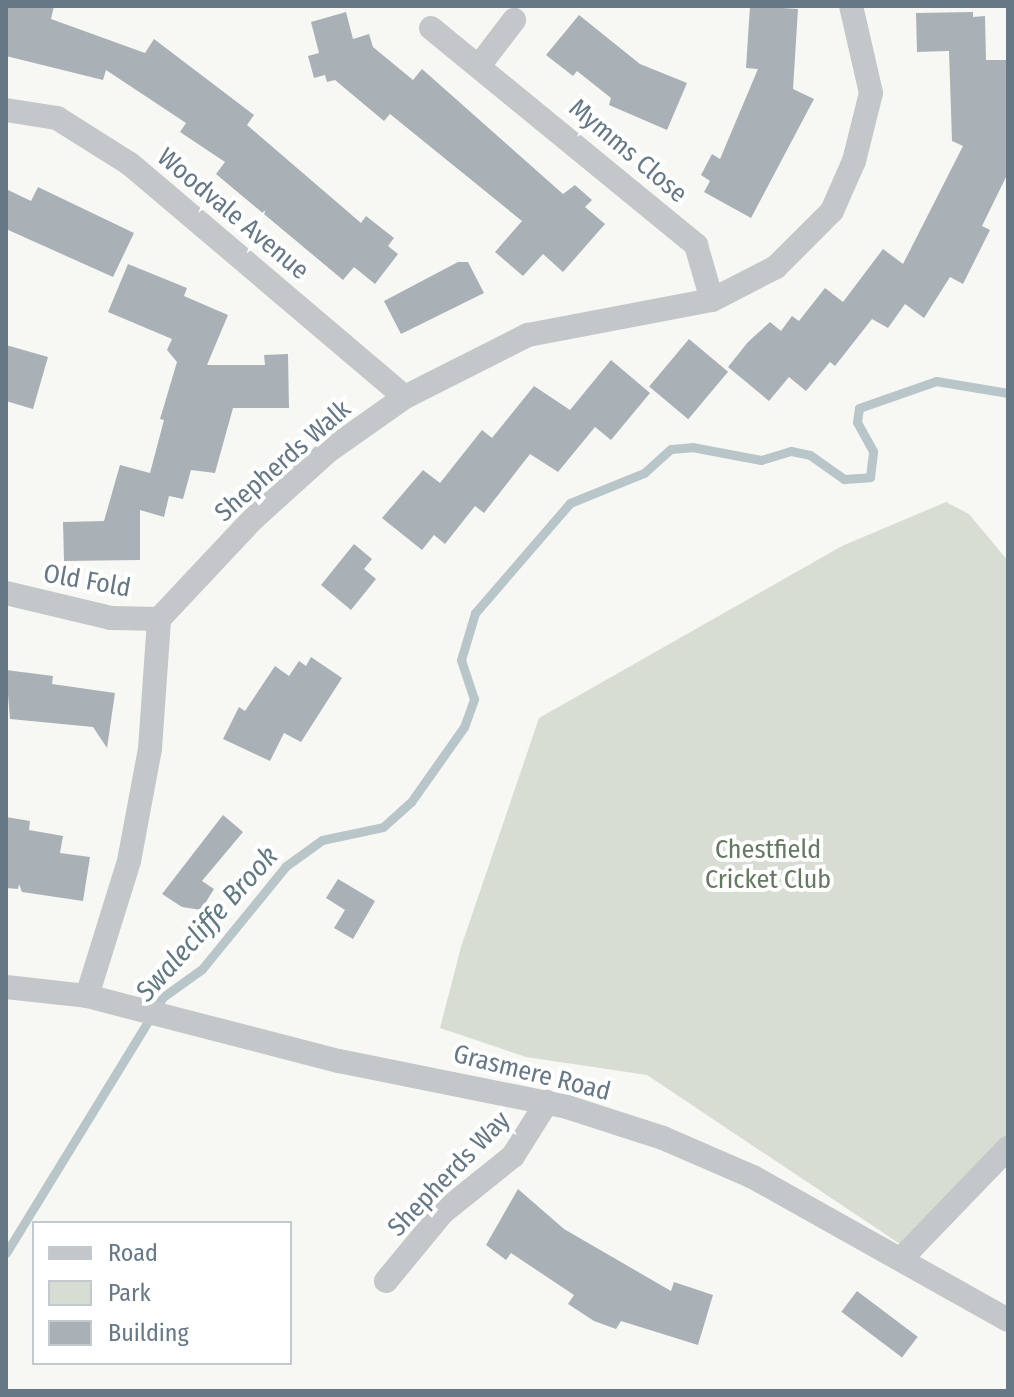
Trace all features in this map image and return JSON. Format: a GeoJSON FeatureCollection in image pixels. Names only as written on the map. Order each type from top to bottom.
{"type":"FeatureCollection","features":[{"type":"Feature","properties":{"kind":"street","name":"Shepherds Walk"},"geometry":{"type":"LineString","coordinates":[[159,619],[254,518],[327,452],[405,397],[528,335],[712,300],[776,267],[832,211],[854,161],[871,93],[851,6]]}},
{"type":"Feature","properties":{"kind":"street"},"geometry":{"type":"LineString","coordinates":[[479,66],[514,20]]}},
{"type":"Feature","properties":{"kind":"street","name":"Mymms Close"},"geometry":{"type":"LineString","coordinates":[[431,28],[696,245],[712,300]]}},
{"type":"Feature","properties":{"kind":"street","name":"Woodvale Avenue"},"geometry":{"type":"LineString","coordinates":[[6,110],[57,118],[130,164],[405,397]]}},
{"type":"Feature","properties":{"kind":"street","name":"Old Fold"},"geometry":{"type":"LineString","coordinates":[[6,593],[111,618],[159,619]]}},
{"type":"Feature","properties":{"kind":"street"},"geometry":{"type":"LineString","coordinates":[[87,996],[129,861],[150,749],[159,619]]}},
{"type":"Feature","properties":{"kind":"street","name":"Grasmere Road"},"geometry":{"type":"LineString","coordinates":[[6,987],[87,996],[174,1022],[547,1102],[663,1138],[753,1177],[1008,1320]]}},
{"type":"Feature","properties":{"kind":"street","name":"Shepherds Way"},"geometry":{"type":"LineString","coordinates":[[386,1281],[442,1213],[513,1156],[547,1102]]}},
{"type":"Feature","properties":{"kind":"street"},"geometry":{"type":"LineString","coordinates":[[901,1259],[1008,1148]]}},
{"type":"Feature","properties":{"kind":"green space","name":"Chestfield Cricket Club"},"geometry":{"type":"Polygon","coordinates":[[[946,502],[969,514],[1008,561],[1008,1142],[903,1246],[647,1075],[526,1057],[440,1028],[461,947],[539,718],[842,546],[946,502]]]}},
{"type":"Feature","properties":{"kind":"building"},"geometry":{"type":"Polygon","coordinates":[[[6,6],[54,6],[51,19],[145,53],[154,39],[254,115],[247,125],[361,223],[366,216],[394,238],[388,246],[398,254],[375,284],[354,267],[343,280],[216,174],[225,162],[180,132],[186,123],[106,70],[103,80],[6,56],[6,6]]]}},
{"type":"Feature","properties":{"kind":"building"},"geometry":{"type":"Polygon","coordinates":[[[750,6],[798,9],[793,89],[814,99],[751,218],[704,192],[710,181],[701,175],[712,154],[720,159],[758,69],[746,68],[750,6]]]}},
{"type":"Feature","properties":{"kind":"building"},"geometry":{"type":"Polygon","coordinates":[[[346,12],[353,39],[369,34],[373,47],[413,80],[422,69],[563,194],[575,185],[592,200],[585,207],[605,224],[563,272],[543,254],[523,276],[495,252],[522,221],[390,114],[384,121],[335,80],[327,82],[325,75],[314,78],[308,56],[319,53],[311,22],[346,12]]]}},
{"type":"Feature","properties":{"kind":"building"},"geometry":{"type":"Polygon","coordinates":[[[973,12],[973,17],[985,16],[986,60],[1008,60],[1008,173],[982,226],[990,230],[963,284],[950,277],[924,318],[905,304],[888,328],[872,319],[835,366],[830,362],[806,391],[789,377],[769,401],[728,367],[748,342],[770,322],[781,331],[792,316],[799,321],[825,288],[843,302],[883,249],[903,264],[963,146],[952,141],[949,51],[917,52],[916,13],[973,12]]]}},
{"type":"Feature","properties":{"kind":"building"},"geometry":{"type":"Polygon","coordinates":[[[579,15],[640,64],[687,83],[667,130],[609,105],[611,98],[577,71],[573,76],[546,55],[579,15]]]}},
{"type":"Feature","properties":{"kind":"building"},"geometry":{"type":"Polygon","coordinates":[[[38,187],[134,233],[113,277],[6,229],[6,189],[31,201],[38,187]]]}},
{"type":"Feature","properties":{"kind":"building"},"geometry":{"type":"Polygon","coordinates":[[[458,262],[468,262],[484,293],[401,334],[384,301],[458,262]]]}},
{"type":"Feature","properties":{"kind":"building"},"geometry":{"type":"Polygon","coordinates":[[[128,264],[187,288],[184,296],[228,315],[207,365],[265,365],[264,355],[288,354],[289,408],[233,408],[215,473],[191,470],[183,499],[169,496],[164,517],[140,510],[140,560],[64,561],[63,522],[104,521],[120,465],[150,473],[164,420],[160,419],[177,362],[167,350],[172,339],[108,312],[128,264]]]}},
{"type":"Feature","properties":{"kind":"building"},"geometry":{"type":"Polygon","coordinates":[[[689,339],[728,372],[688,419],[649,386],[689,339]]]}},
{"type":"Feature","properties":{"kind":"building"},"geometry":{"type":"Polygon","coordinates":[[[6,345],[48,357],[33,409],[6,401],[6,345]]]}},
{"type":"Feature","properties":{"kind":"building"},"geometry":{"type":"Polygon","coordinates":[[[611,360],[650,393],[611,440],[595,427],[558,472],[530,454],[484,513],[475,506],[445,544],[434,535],[422,550],[382,518],[423,470],[440,483],[482,430],[492,438],[534,386],[570,410],[611,360]]]}},
{"type":"Feature","properties":{"kind":"building"},"geometry":{"type":"Polygon","coordinates":[[[354,544],[372,559],[364,569],[376,579],[351,610],[321,585],[354,544]]]}},
{"type":"Feature","properties":{"kind":"building"},"geometry":{"type":"Polygon","coordinates":[[[311,657],[342,678],[301,742],[284,733],[270,761],[223,739],[239,707],[245,711],[275,666],[289,676],[299,661],[306,666],[311,657]]]}},
{"type":"Feature","properties":{"kind":"building"},"geometry":{"type":"Polygon","coordinates":[[[6,670],[53,676],[52,684],[115,693],[107,748],[93,727],[10,719],[6,670]]]}},
{"type":"Feature","properties":{"kind":"building"},"geometry":{"type":"Polygon","coordinates":[[[223,815],[243,832],[202,881],[214,889],[201,910],[182,907],[162,894],[223,815]]]}},
{"type":"Feature","properties":{"kind":"building"},"geometry":{"type":"Polygon","coordinates":[[[6,817],[30,821],[29,830],[63,836],[60,853],[90,857],[83,901],[22,892],[19,884],[18,889],[6,888],[6,817]]]}},
{"type":"Feature","properties":{"kind":"building"},"geometry":{"type":"Polygon","coordinates":[[[338,879],[375,901],[353,939],[334,928],[345,910],[326,898],[338,879]]]}},
{"type":"Feature","properties":{"kind":"building"},"geometry":{"type":"Polygon","coordinates":[[[518,1189],[564,1229],[671,1291],[674,1282],[713,1295],[698,1345],[621,1321],[616,1329],[594,1321],[568,1304],[574,1295],[511,1253],[506,1260],[486,1245],[518,1189]]]}},
{"type":"Feature","properties":{"kind":"building"},"geometry":{"type":"Polygon","coordinates":[[[857,1291],[918,1337],[902,1358],[841,1312],[857,1291]]]}},
{"type":"Feature","properties":{"kind":"waterway","name":"Swalecliffe Brook"},"geometry":{"type":"LineString","coordinates":[[6,1253],[163,997],[202,969],[286,866],[322,840],[383,827],[411,802],[464,727],[474,699],[461,660],[475,613],[570,503],[644,473],[671,449],[692,447],[761,460],[791,451],[810,455],[844,479],[870,477],[873,451],[857,422],[859,408],[936,381],[1008,393]]}}]}
